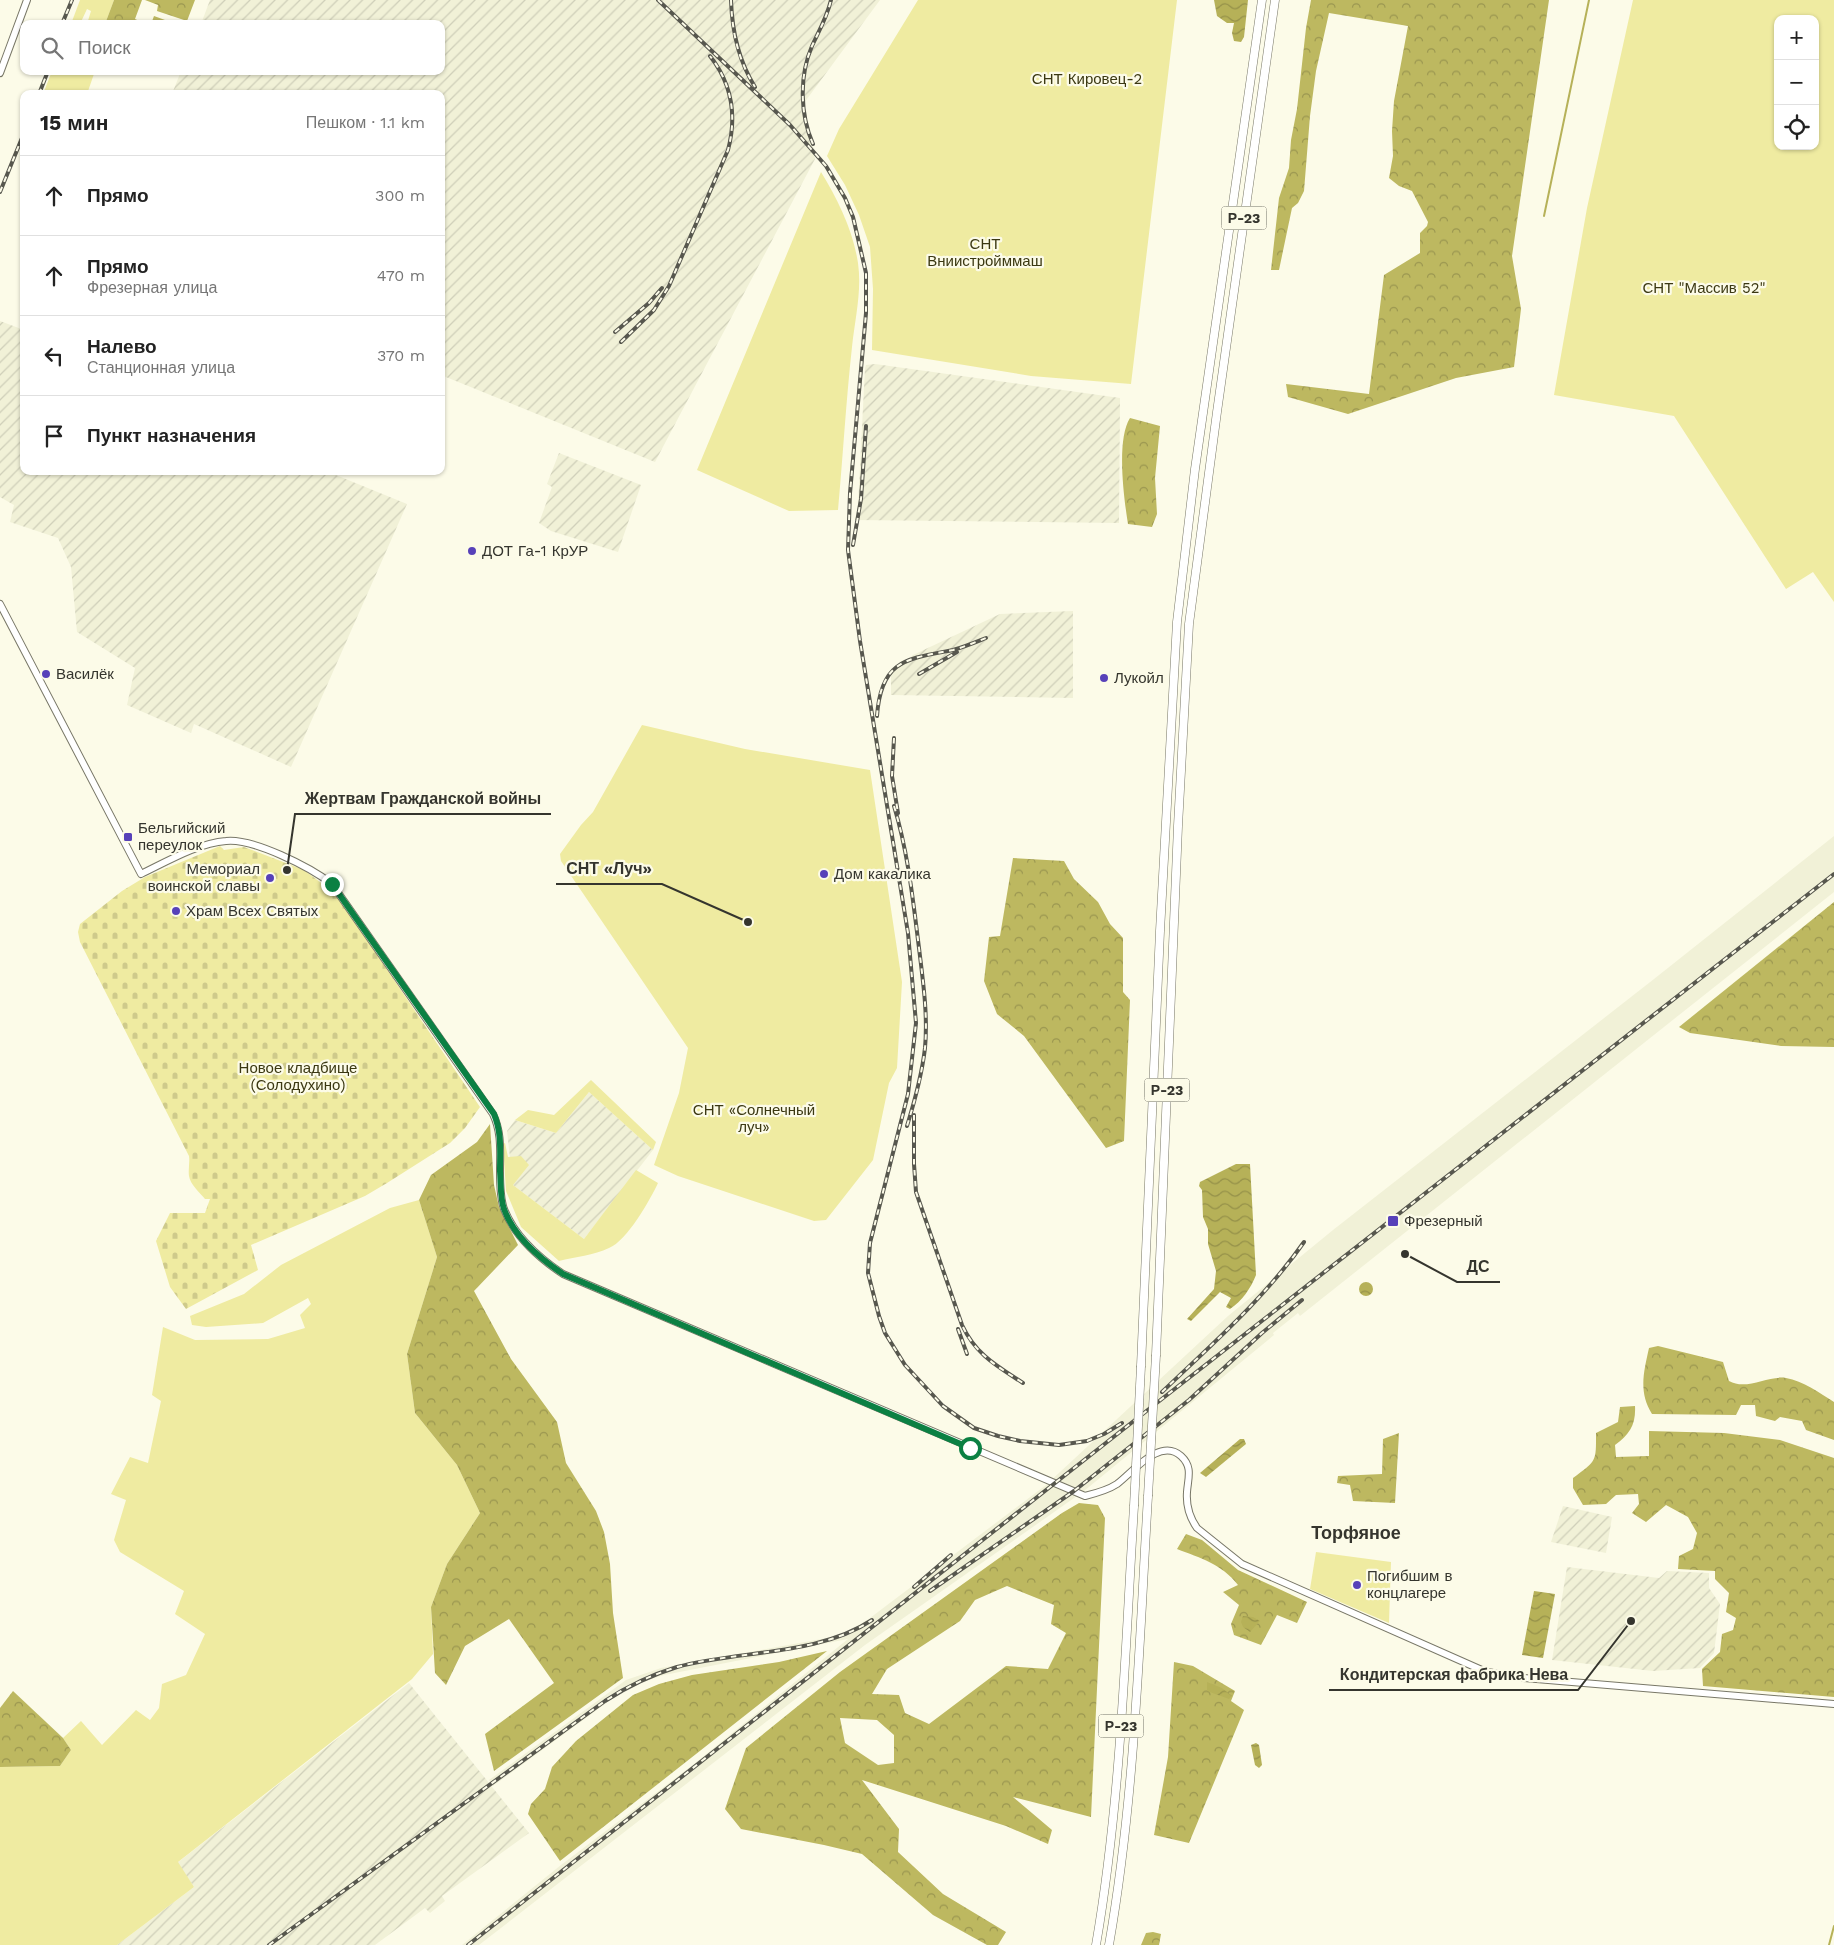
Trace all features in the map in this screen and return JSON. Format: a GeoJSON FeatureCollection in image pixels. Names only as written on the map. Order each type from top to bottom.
{"type":"FeatureCollection","features":[{"type":"Feature","properties":{"kind":"highway","name":"Р-23"},"geometry":{"type":"LineString","coordinates":[[1096,1945],[1106,1883],[1115,1798],[1134,1506],[1160,931],[1177,622],[1195,469],[1262,0]]}},
{"type":"Feature","properties":{"kind":"highway","name":"Р-23"},"geometry":{"type":"LineString","coordinates":[[1109,1945],[1123,1846],[1134,1742],[1156,1355],[1178,816],[1190,624],[1216,412],[1275,0]]}},
{"type":"Feature","properties":{"kind":"street"},"geometry":{"type":"LineString","coordinates":[[0,73],[27,0]]}},
{"type":"Feature","properties":{"kind":"street"},"geometry":{"type":"LineString","coordinates":[[0,604],[140,874],[204,845],[228,840],[252,844],[300,864],[322,876],[339,892],[486,1103],[499,1127],[501,1191],[504,1208],[510,1222],[534,1251],[563,1274],[1085,1496],[1108,1489],[1117,1484],[1154,1453],[1172,1451],[1180,1456],[1190,1472],[1186,1493],[1192,1521],[1197,1528],[1242,1564],[1484,1671],[1511,1677],[1834,1704]]}},
{"type":"Feature","properties":{"kind":"shaded area"},"geometry":{"type":"Polygon","coordinates":[[[210,0],[880,0],[804,103],[815,159],[655,462],[445,377],[445,90],[174,90],[179,75],[445,75],[445,20],[202,20],[210,0]]]}},
{"type":"Feature","properties":{"kind":"shaded area"},"geometry":{"type":"Polygon","coordinates":[[[0,321],[20,328],[20,475],[336,475],[407,504],[291,767],[194,724],[191,733],[127,705],[135,668],[77,632],[71,567],[58,538],[10,522],[14,505],[0,497],[0,321]]]}},
{"type":"Feature","properties":{"kind":"shaded area"},"geometry":{"type":"Polygon","coordinates":[[[875,364],[1120,398],[1119,523],[855,520],[858,506],[865,368],[866,365],[875,364]]]}},
{"type":"Feature","properties":{"kind":"shaded area"},"geometry":{"type":"Polygon","coordinates":[[[559,453],[641,485],[618,552],[551,531],[539,523],[552,487],[547,484],[559,453]]]}},
{"type":"Feature","properties":{"kind":"shaded area"},"geometry":{"type":"Polygon","coordinates":[[[1073,611],[1073,698],[891,695],[891,673],[913,655],[1000,614],[1073,611]]]}},
{"type":"Feature","properties":{"kind":"shaded area"},"geometry":{"type":"Polygon","coordinates":[[[1834,836],[1834,892],[1300,1316],[1298,1313],[1273,1333],[1274,1335],[1084,1491],[865,1645],[479,1945],[462,1945],[561,1865],[694,1764],[848,1639],[664,1675],[631,1685],[493,1786],[489,1780],[626,1680],[661,1668],[827,1638],[849,1632],[870,1618],[1046,1485],[1228,1316],[1333,1230],[1834,836]]]}},
{"type":"Feature","properties":{"kind":"shaded area"},"geometry":{"type":"Polygon","coordinates":[[[589,1092],[653,1150],[584,1239],[513,1185],[507,1131],[515,1120],[556,1133],[589,1092]]]}},
{"type":"Feature","properties":{"kind":"shaded area"},"geometry":{"type":"Polygon","coordinates":[[[1563,1506],[1612,1517],[1606,1553],[1551,1542],[1563,1506]]]}},
{"type":"Feature","properties":{"kind":"shaded area"},"geometry":{"type":"Polygon","coordinates":[[[1567,1567],[1659,1578],[1667,1571],[1709,1573],[1709,1588],[1720,1604],[1714,1653],[1700,1668],[1653,1671],[1552,1660],[1567,1567]]]}},
{"type":"Feature","properties":{"kind":"shaded area"},"geometry":{"type":"Polygon","coordinates":[[[409,1683],[529,1833],[442,1896],[445,1901],[430,1913],[425,1908],[375,1945],[117,1945],[194,1887],[177,1863],[409,1683]]]}},
{"type":"Feature","properties":{"kind":"green space"},"geometry":{"type":"Polygon","coordinates":[[[80,0],[114,0],[106,20],[88,20],[91,11],[87,9],[82,20],[72,20],[80,0]]]}},
{"type":"Feature","properties":{"kind":"green space"},"geometry":{"type":"Polygon","coordinates":[[[114,0],[142,0],[135,19],[137,20],[106,20],[114,0]]]}},
{"type":"Feature","properties":{"kind":"green space"},"geometry":{"type":"Polygon","coordinates":[[[145,0],[195,0],[187,20],[157,11],[158,5],[145,0]]]}},
{"type":"Feature","properties":{"kind":"green space","name":"СНТ Вниистройммаш"},"geometry":{"type":"Polygon","coordinates":[[[918,0],[1177,0],[1131,384],[1031,376],[872,350],[873,289],[870,247],[859,215],[845,185],[827,156],[839,129],[918,0]]]}},
{"type":"Feature","properties":{"kind":"green space"},"geometry":{"type":"Polygon","coordinates":[[[1311,0],[1549,0],[1512,256],[1521,309],[1514,367],[1456,378],[1348,414],[1288,397],[1286,384],[1369,394],[1384,275],[1420,253],[1420,233],[1427,226],[1428,222],[1412,191],[1399,186],[1389,178],[1393,156],[1394,101],[1408,26],[1329,13],[1316,71],[1304,191],[1298,203],[1292,208],[1279,270],[1271,270],[1279,198],[1289,168],[1291,140],[1297,109],[1311,0]]]}},
{"type":"Feature","properties":{"kind":"green space","name":"СНТ \"Массив 52\""},"geometry":{"type":"Polygon","coordinates":[[[1633,0],[1834,0],[1834,602],[1813,572],[1786,589],[1674,416],[1554,395],[1587,208],[1633,0]]]}},
{"type":"Feature","properties":{"kind":"green space"},"geometry":{"type":"Polygon","coordinates":[[[154,16],[165,20],[152,20],[154,16]]]}},
{"type":"Feature","properties":{"kind":"green space"},"geometry":{"type":"Polygon","coordinates":[[[50,75],[94,75],[88,90],[45,90],[50,75]]]}},
{"type":"Feature","properties":{"kind":"green space"},"geometry":{"type":"Polygon","coordinates":[[[821,172],[839,204],[849,227],[858,263],[859,294],[850,367],[838,510],[789,511],[697,470],[821,172]]]}},
{"type":"Feature","properties":{"kind":"green space"},"geometry":{"type":"Polygon","coordinates":[[[1130,418],[1160,426],[1155,478],[1157,514],[1152,527],[1128,524],[1123,485],[1122,455],[1123,440],[1130,418]]]}},
{"type":"Feature","properties":{"kind":"green space","name":"СНТ «Солнечный луч»"},"geometry":{"type":"Polygon","coordinates":[[[642,725],[745,749],[870,770],[902,982],[897,1068],[889,1083],[873,1160],[826,1220],[814,1221],[678,1176],[654,1165],[679,1093],[688,1048],[561,861],[560,854],[593,812],[642,725]]]}},
{"type":"Feature","properties":{"kind":"green space","name":"Новое кладбище (Солодухино)"},"geometry":{"type":"Polygon","coordinates":[[[220,846],[224,850],[244,847],[304,870],[336,894],[480,1107],[465,1128],[450,1143],[387,1183],[365,1196],[251,1245],[258,1270],[186,1309],[170,1287],[156,1241],[170,1213],[205,1213],[210,1199],[205,1199],[191,1182],[189,1156],[80,942],[78,932],[80,924],[122,891],[145,877],[220,846]]]}},
{"type":"Feature","properties":{"kind":"green space"},"geometry":{"type":"Polygon","coordinates":[[[1013,858],[1064,861],[1074,879],[1098,902],[1110,924],[1123,938],[1123,992],[1130,1000],[1124,1141],[1106,1148],[1024,1036],[997,1014],[984,981],[989,937],[1000,936],[1013,858]]]}},
{"type":"Feature","properties":{"kind":"green space"},"geometry":{"type":"Polygon","coordinates":[[[1834,902],[1834,1047],[1781,1046],[1690,1033],[1679,1027],[1834,902]]]}},
{"type":"Feature","properties":{"kind":"green space"},"geometry":{"type":"Polygon","coordinates":[[[591,1080],[656,1142],[653,1150],[589,1092],[556,1133],[515,1120],[528,1110],[554,1115],[591,1080]]]}},
{"type":"Feature","properties":{"kind":"green space"},"geometry":{"type":"Polygon","coordinates":[[[490,1124],[494,1185],[499,1207],[518,1245],[474,1291],[511,1359],[557,1422],[566,1463],[596,1511],[604,1532],[610,1564],[613,1613],[623,1678],[494,1771],[485,1734],[554,1683],[509,1619],[465,1646],[446,1685],[435,1673],[431,1607],[447,1564],[480,1513],[457,1465],[415,1413],[407,1354],[437,1257],[419,1200],[431,1175],[477,1142],[490,1124]]]}},
{"type":"Feature","properties":{"kind":"green space"},"geometry":{"type":"Polygon","coordinates":[[[505,1143],[508,1157],[521,1156],[529,1165],[513,1185],[584,1239],[636,1170],[658,1183],[637,1219],[616,1244],[597,1252],[559,1261],[521,1227],[506,1191],[503,1144],[505,1143]]]}},
{"type":"Feature","properties":{"kind":"green space"},"geometry":{"type":"Polygon","coordinates":[[[419,1200],[437,1257],[407,1354],[415,1413],[457,1465],[480,1513],[447,1564],[431,1607],[433,1654],[412,1679],[178,1862],[194,1887],[117,1945],[0,1945],[0,1767],[60,1766],[71,1750],[63,1738],[81,1721],[102,1745],[136,1710],[150,1720],[159,1708],[162,1684],[186,1675],[205,1634],[175,1614],[184,1591],[120,1552],[114,1540],[126,1500],[111,1494],[130,1457],[148,1463],[161,1401],[152,1395],[163,1327],[195,1340],[268,1339],[305,1328],[300,1315],[311,1304],[308,1298],[263,1323],[206,1327],[192,1325],[190,1316],[244,1294],[281,1265],[390,1208],[419,1200]]]}},
{"type":"Feature","properties":{"kind":"green space"},"geometry":{"type":"Polygon","coordinates":[[[1658,1346],[1723,1362],[1729,1381],[1736,1384],[1750,1384],[1786,1378],[1811,1388],[1834,1402],[1834,1440],[1806,1430],[1802,1421],[1780,1417],[1775,1421],[1756,1416],[1755,1405],[1741,1405],[1736,1415],[1652,1414],[1645,1398],[1643,1381],[1649,1348],[1658,1346]]]}},
{"type":"Feature","properties":{"kind":"green space"},"geometry":{"type":"Polygon","coordinates":[[[1635,1406],[1631,1428],[1625,1437],[1615,1445],[1616,1457],[1649,1456],[1649,1431],[1724,1433],[1780,1440],[1834,1458],[1834,1697],[1703,1686],[1702,1669],[1720,1652],[1722,1634],[1733,1630],[1736,1618],[1726,1612],[1729,1593],[1715,1579],[1715,1571],[1678,1569],[1679,1556],[1693,1549],[1697,1533],[1688,1517],[1666,1505],[1646,1522],[1632,1513],[1639,1504],[1638,1494],[1616,1495],[1606,1504],[1583,1505],[1573,1488],[1573,1478],[1593,1460],[1596,1450],[1596,1433],[1618,1422],[1620,1407],[1635,1406]]]}},
{"type":"Feature","properties":{"kind":"green space"},"geometry":{"type":"Polygon","coordinates":[[[1399,1433],[1395,1503],[1353,1501],[1350,1485],[1337,1483],[1338,1476],[1382,1474],[1383,1439],[1399,1433]]]}},
{"type":"Feature","properties":{"kind":"green space"},"geometry":{"type":"Polygon","coordinates":[[[1079,1503],[1098,1505],[1105,1518],[1091,1817],[1013,1797],[1052,1830],[1048,1844],[1006,1826],[862,1780],[899,1829],[898,1852],[943,1894],[1006,1932],[998,1945],[987,1945],[933,1915],[862,1854],[741,1829],[725,1809],[746,1748],[840,1672],[1062,1513],[1079,1503]],[[1007,1586],[975,1600],[960,1621],[887,1669],[872,1694],[899,1695],[905,1713],[929,1724],[1006,1666],[1048,1669],[1066,1633],[1051,1624],[1054,1605],[1007,1586]],[[840,1718],[845,1743],[878,1765],[894,1763],[894,1735],[877,1720],[840,1718]]]}},
{"type":"Feature","properties":{"kind":"green space"},"geometry":{"type":"Polygon","coordinates":[[[1186,1534],[1202,1540],[1238,1570],[1307,1602],[1297,1623],[1277,1615],[1261,1645],[1234,1635],[1231,1624],[1239,1605],[1223,1592],[1238,1585],[1218,1567],[1177,1549],[1186,1534]]]}},
{"type":"Feature","properties":{"kind":"green space"},"geometry":{"type":"Polygon","coordinates":[[[1316,1552],[1391,1562],[1389,1623],[1310,1589],[1316,1552]]]}},
{"type":"Feature","properties":{"kind":"green space"},"geometry":{"type":"Polygon","coordinates":[[[827,1651],[560,1861],[528,1814],[531,1804],[545,1789],[552,1767],[576,1741],[633,1695],[659,1684],[692,1675],[779,1662],[827,1651]]]}},
{"type":"Feature","properties":{"kind":"green space"},"geometry":{"type":"Polygon","coordinates":[[[1174,1662],[1193,1666],[1235,1691],[1231,1701],[1244,1710],[1189,1843],[1154,1835],[1168,1757],[1174,1662]]]}},
{"type":"Feature","properties":{"kind":"green space"},"geometry":{"type":"Polygon","coordinates":[[[13,1691],[63,1738],[71,1750],[60,1766],[0,1767],[0,1708],[13,1691]]]}},
{"type":"Feature","properties":{"kind":"green space"},"geometry":{"type":"Polygon","coordinates":[[[1146,1933],[1161,1934],[1159,1945],[1141,1945],[1146,1933]]]}},
{"type":"Feature","properties":{"kind":"water"},"geometry":{"type":"Polygon","coordinates":[[[1214,0],[1248,0],[1244,37],[1241,42],[1234,41],[1232,33],[1234,23],[1227,23],[1217,16],[1214,0]]]}},
{"type":"Feature","properties":{"kind":"water"},"geometry":{"type":"Polygon","coordinates":[[[1236,1164],[1250,1164],[1256,1275],[1246,1294],[1230,1309],[1226,1307],[1231,1298],[1220,1292],[1191,1321],[1187,1319],[1214,1289],[1216,1271],[1208,1244],[1208,1229],[1203,1217],[1200,1182],[1236,1164]]]}},
{"type":"Feature","properties":{"kind":"water"},"geometry":{"type":"Polygon","coordinates":[[[1366,1282],[1371,1284],[1373,1289],[1371,1294],[1366,1296],[1361,1294],[1359,1289],[1361,1284],[1366,1282]]]}},
{"type":"Feature","properties":{"kind":"water"},"geometry":{"type":"Polygon","coordinates":[[[1240,1439],[1244,1439],[1246,1444],[1206,1477],[1200,1473],[1240,1439]]]}},
{"type":"Feature","properties":{"kind":"water"},"geometry":{"type":"Polygon","coordinates":[[[1534,1591],[1555,1594],[1543,1658],[1522,1655],[1534,1591]]]}},
{"type":"Feature","properties":{"kind":"water"},"geometry":{"type":"Polygon","coordinates":[[[1243,1616],[1253,1617],[1260,1621],[1250,1632],[1243,1627],[1241,1622],[1243,1616]]]}},
{"type":"Feature","properties":{"kind":"water"},"geometry":{"type":"Polygon","coordinates":[[[1207,1682],[1222,1688],[1232,1696],[1229,1699],[1207,1691],[1207,1682]]]}},
{"type":"Feature","properties":{"kind":"water"},"geometry":{"type":"Polygon","coordinates":[[[1256,1743],[1259,1745],[1262,1765],[1259,1768],[1255,1765],[1251,1745],[1256,1743]]]}},
{"type":"Feature","properties":{"kind":"waterway"},"geometry":{"type":"LineString","coordinates":[[1544,216],[1589,0]]}},
{"type":"Feature","properties":{"kind":"waterway"},"geometry":{"type":"LineString","coordinates":[[1829,1945],[1834,1926]]}},
{"type":"Feature","properties":{"kind":"railway"},"geometry":{"type":"LineString","coordinates":[[64,20],[72,0]]}},
{"type":"Feature","properties":{"kind":"railway"},"geometry":{"type":"LineString","coordinates":[[658,0],[790,125],[826,166],[845,198],[853,217],[866,273],[866,313],[850,493],[848,550],[860,641],[908,933],[916,1023],[908,1094],[870,1243],[868,1273],[879,1316],[885,1333],[905,1365],[943,1406],[974,1428],[1020,1441],[1059,1445],[1087,1441],[1104,1434],[1122,1423]]}},
{"type":"Feature","properties":{"kind":"railway"},"geometry":{"type":"LineString","coordinates":[[731,0],[733,23],[740,56],[755,87]]}},
{"type":"Feature","properties":{"kind":"railway"},"geometry":{"type":"LineString","coordinates":[[813,144],[806,121],[803,83],[812,46],[831,0]]}},
{"type":"Feature","properties":{"kind":"railway"},"geometry":{"type":"LineString","coordinates":[[621,342],[654,310],[669,286],[728,150],[732,125],[731,101],[723,78],[710,56]]}},
{"type":"Feature","properties":{"kind":"railway"},"geometry":{"type":"LineString","coordinates":[[41,90],[46,75]]}},
{"type":"Feature","properties":{"kind":"railway"},"geometry":{"type":"LineString","coordinates":[[0,192],[20,143]]}},
{"type":"Feature","properties":{"kind":"railway"},"geometry":{"type":"LineString","coordinates":[[615,332],[649,303],[662,288]]}},
{"type":"Feature","properties":{"kind":"railway"},"geometry":{"type":"LineString","coordinates":[[853,545],[861,499],[866,426]]}},
{"type":"Feature","properties":{"kind":"railway"},"geometry":{"type":"LineString","coordinates":[[877,716],[879,697],[884,683],[890,673],[899,665],[909,660],[953,650],[986,638]]}},
{"type":"Feature","properties":{"kind":"railway"},"geometry":{"type":"LineString","coordinates":[[919,674],[957,652]]}},
{"type":"Feature","properties":{"kind":"railway"},"geometry":{"type":"LineString","coordinates":[[894,738],[892,776],[898,813]]}},
{"type":"Feature","properties":{"kind":"railway"},"geometry":{"type":"LineString","coordinates":[[894,806],[903,841],[915,912],[925,1011],[926,1036],[924,1058],[907,1126]]}},
{"type":"Feature","properties":{"kind":"railway"},"geometry":{"type":"LineString","coordinates":[[468,1945],[1149,1409],[1834,874]]}},
{"type":"Feature","properties":{"kind":"railway"},"geometry":{"type":"LineString","coordinates":[[914,1115],[916,1192],[962,1325],[974,1344],[988,1359],[1023,1383]]}},
{"type":"Feature","properties":{"kind":"railway"},"geometry":{"type":"LineString","coordinates":[[1162,1392],[1255,1302],[1289,1263],[1304,1242]]}},
{"type":"Feature","properties":{"kind":"railway"},"geometry":{"type":"LineString","coordinates":[[930,1591],[1074,1491],[1189,1400],[1262,1333],[1302,1300]]}},
{"type":"Feature","properties":{"kind":"railway"},"geometry":{"type":"LineString","coordinates":[[958,1329],[967,1354]]}},
{"type":"Feature","properties":{"kind":"railway"},"geometry":{"type":"LineString","coordinates":[[914,1587],[951,1555]]}},
{"type":"Feature","properties":{"kind":"railway"},"geometry":{"type":"LineString","coordinates":[[269,1945],[605,1701],[631,1686],[677,1667],[778,1651],[827,1640],[851,1632],[872,1620]]}},
{"type":"Feature","properties":{"kind":"place","name":"ДОТ Га-1 КрУР"},"geometry":{"type":"Point","coordinates":[472,551]}},
{"type":"Feature","properties":{"kind":"place","name":"Василёк"},"geometry":{"type":"Point","coordinates":[46,674]}},
{"type":"Feature","properties":{"kind":"place","name":"Лукойл"},"geometry":{"type":"Point","coordinates":[1104,678]}},
{"type":"Feature","properties":{"kind":"place","name":"Бельгийский переулок"},"geometry":{"type":"Point","coordinates":[128,837]}},
{"type":"Feature","properties":{"kind":"place","name":"Жертвам Гражданской войны"},"geometry":{"type":"Point","coordinates":[287,870]}},
{"type":"Feature","properties":{"kind":"place","name":"Дом какалика"},"geometry":{"type":"Point","coordinates":[824,874]}},
{"type":"Feature","properties":{"kind":"place","name":"Мемориал воинской славы"},"geometry":{"type":"Point","coordinates":[270,878]}},
{"type":"Feature","properties":{"kind":"place","name":"Храм Всех Святых"},"geometry":{"type":"Point","coordinates":[176,911]}},
{"type":"Feature","properties":{"kind":"place","name":"СНТ «Луч»"},"geometry":{"type":"Point","coordinates":[748,922]}},
{"type":"Feature","properties":{"kind":"place","name":"Фрезерный"},"geometry":{"type":"Point","coordinates":[1393,1221]}},
{"type":"Feature","properties":{"kind":"place","name":"ДС"},"geometry":{"type":"Point","coordinates":[1405,1254]}},
{"type":"Feature","properties":{"kind":"place","name":"Погибшим в концлагере"},"geometry":{"type":"Point","coordinates":[1357,1585]}},
{"type":"Feature","properties":{"kind":"place","name":"Кондитерская фабрика Нева"},"geometry":{"type":"Point","coordinates":[1631,1621]}},
{"type":"Feature","properties":{"kind":"district","name":"Торфяное"},"geometry":{"type":"Point","coordinates":[1356,1532]}},
{"type":"Feature","properties":{"kind":"route"},"geometry":{"type":"LineString","coordinates":[[332,884],[494,1114],[499,1127],[501,1191],[504,1208],[510,1222],[521,1238],[534,1251],[563,1274],[970,1448]]}},
{"type":"Feature","properties":{"kind":"park label","name":"СНТ Кировец-2"},"geometry":{"type":"Point","coordinates":[1087,79]}}]}
